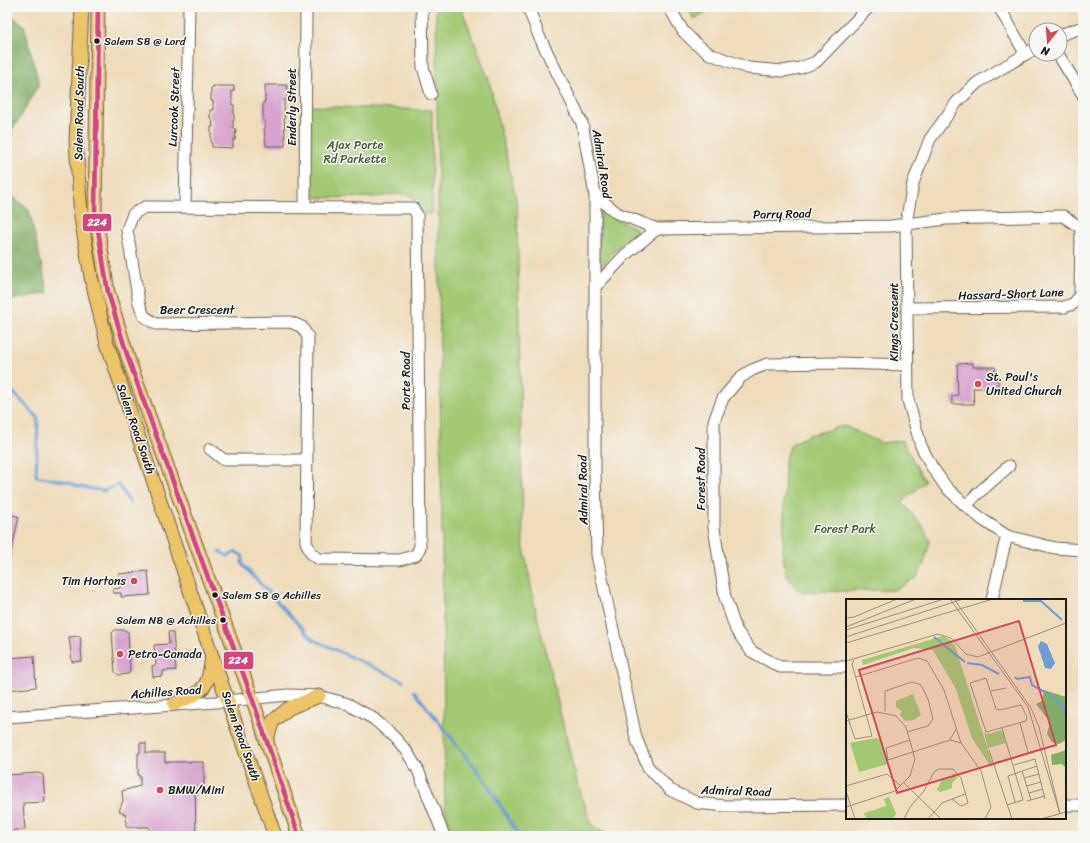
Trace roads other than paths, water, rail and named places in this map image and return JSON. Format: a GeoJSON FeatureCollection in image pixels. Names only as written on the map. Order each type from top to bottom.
{"type":"FeatureCollection","features":[{"type":"Feature","properties":{"kind":"main road","name":"Salem Road South"},"geometry":{"type":"LineString","coordinates":[[82,7],[76,142],[81,217],[91,277],[107,343],[212,656],[275,836]]}},
{"type":"Feature","properties":{"kind":"main road","name":"Salem Road South"},"geometry":{"type":"LineString","coordinates":[[98,7],[95,212],[108,292],[129,361],[252,698],[299,836]]}},
{"type":"Feature","properties":{"kind":"main road"},"geometry":{"type":"LineString","coordinates":[[174,704],[196,694],[204,687],[207,681],[212,656]]}},
{"type":"Feature","properties":{"kind":"main road"},"geometry":{"type":"LineString","coordinates":[[266,740],[273,721],[289,708],[319,696]]}},
{"type":"Feature","properties":{"kind":"street","name":"Lurcook Street"},"geometry":{"type":"LineString","coordinates":[[185,207],[189,7]]}},
{"type":"Feature","properties":{"kind":"street","name":"Enderly Street"},"geometry":{"type":"LineString","coordinates":[[305,207],[306,7]]}},
{"type":"Feature","properties":{"kind":"street"},"geometry":{"type":"LineString","coordinates":[[422,7],[423,67],[431,94]]}},
{"type":"Feature","properties":{"kind":"street","name":"Admiral Road"},"geometry":{"type":"LineString","coordinates":[[528,7],[538,36],[582,123],[595,195],[595,474],[597,555],[636,738],[648,767],[670,790],[697,803],[725,806],[846,805]]}},
{"type":"Feature","properties":{"kind":"street"},"geometry":{"type":"LineString","coordinates":[[668,7],[683,31],[696,44],[710,54],[748,68],[783,71],[800,68],[816,62],[869,7]]}},
{"type":"Feature","properties":{"kind":"street"},"geometry":{"type":"LineString","coordinates":[[999,7],[1025,53]]}},
{"type":"Feature","properties":{"kind":"street"},"geometry":{"type":"LineString","coordinates":[[1068,32],[1083,27]]}},
{"type":"Feature","properties":{"kind":"street","name":"Kings Crescent"},"geometry":{"type":"LineString","coordinates":[[1028,52],[977,83],[957,102],[930,139],[912,183],[906,224],[908,400],[921,446],[932,467],[946,487],[966,506],[983,520],[1007,536],[1055,548],[1083,550]]}},
{"type":"Feature","properties":{"kind":"street"},"geometry":{"type":"LineString","coordinates":[[1063,62],[1083,95]]}},
{"type":"Feature","properties":{"kind":"street","name":"Parry Road"},"geometry":{"type":"LineString","coordinates":[[595,195],[617,213],[657,229],[891,226],[906,224]]}},
{"type":"Feature","properties":{"kind":"street","name":"Beer Crescent"},"geometry":{"type":"LineString","coordinates":[[413,208],[145,207],[133,214],[127,230],[139,303],[144,316],[156,324],[290,322],[302,327],[308,337],[306,542],[311,553],[319,559],[400,560],[416,555]]}},
{"type":"Feature","properties":{"kind":"street","name":"Porte Road"},"geometry":{"type":"LineString","coordinates":[[413,208],[417,215],[419,364],[420,547],[416,555]]}},
{"type":"Feature","properties":{"kind":"street","name":"Hassard-Short Lane"},"geometry":{"type":"LineString","coordinates":[[906,224],[946,219],[1063,216],[1081,228],[1080,296],[1073,304],[1064,308],[908,308]]}},
{"type":"Feature","properties":{"kind":"street"},"geometry":{"type":"LineString","coordinates":[[596,286],[625,255],[657,229]]}},
{"type":"Feature","properties":{"kind":"street","name":"Forest Road"},"geometry":{"type":"LineString","coordinates":[[846,667],[780,667],[751,651],[736,630],[725,597],[714,528],[714,422],[723,398],[741,377],[752,370],[767,364],[837,363],[907,365]]}},
{"type":"Feature","properties":{"kind":"street"},"geometry":{"type":"LineString","coordinates":[[210,448],[224,460],[307,460]]}},
{"type":"Feature","properties":{"kind":"street"},"geometry":{"type":"LineString","coordinates":[[966,506],[976,495],[1009,466]]}},
{"type":"Feature","properties":{"kind":"street"},"geometry":{"type":"LineString","coordinates":[[992,599],[1007,536]]}},
{"type":"Feature","properties":{"kind":"street","name":"Achilles Road"},"geometry":{"type":"LineString","coordinates":[[7,717],[229,701],[288,695],[319,696],[348,704],[374,719],[394,736],[407,752],[418,770],[444,836]]}},
{"type":"Feature","properties":{"kind":"street"},"geometry":{"type":"LineString","coordinates":[[1066,805],[1083,805]]}},
{"type":"Feature","properties":{"kind":"waterway"},"geometry":{"type":"LineString","coordinates":[[7,386],[38,418],[36,476],[69,482],[76,486],[105,491],[118,484],[130,503]]}},
{"type":"Feature","properties":{"kind":"waterway"},"geometry":{"type":"LineString","coordinates":[[220,552],[228,556],[236,552],[243,556],[242,564],[312,639],[403,681]]}},
{"type":"Feature","properties":{"kind":"waterway"},"geometry":{"type":"LineString","coordinates":[[414,691],[484,779],[519,836]]}},
{"type":"Feature","properties":{"kind":"place","name":"Salem SB @ Lord"},"geometry":{"type":"Point","coordinates":[97,41]}},
{"type":"Feature","properties":{"kind":"place","name":"St. Paul's United Church"},"geometry":{"type":"Point","coordinates":[978,384]}},
{"type":"Feature","properties":{"kind":"place","name":"Tim Hortons"},"geometry":{"type":"Point","coordinates":[134,581]}},
{"type":"Feature","properties":{"kind":"place","name":"Salem SB @ Achilles"},"geometry":{"type":"Point","coordinates":[215,595]}},
{"type":"Feature","properties":{"kind":"place","name":"Salem NB @ Achilles"},"geometry":{"type":"Point","coordinates":[223,620]}},
{"type":"Feature","properties":{"kind":"place","name":"Petro-Canada"},"geometry":{"type":"Point","coordinates":[120,654]}},
{"type":"Feature","properties":{"kind":"place","name":"BMW/Mini"},"geometry":{"type":"Point","coordinates":[160,790]}},
{"type":"Feature","properties":{"kind":"park label","name":"Ajax Porte Rd Parkette"},"geometry":{"type":"Point","coordinates":[355,152]}},
{"type":"Feature","properties":{"kind":"park label","name":"Forest Park"},"geometry":{"type":"Point","coordinates":[845,529]}}]}
